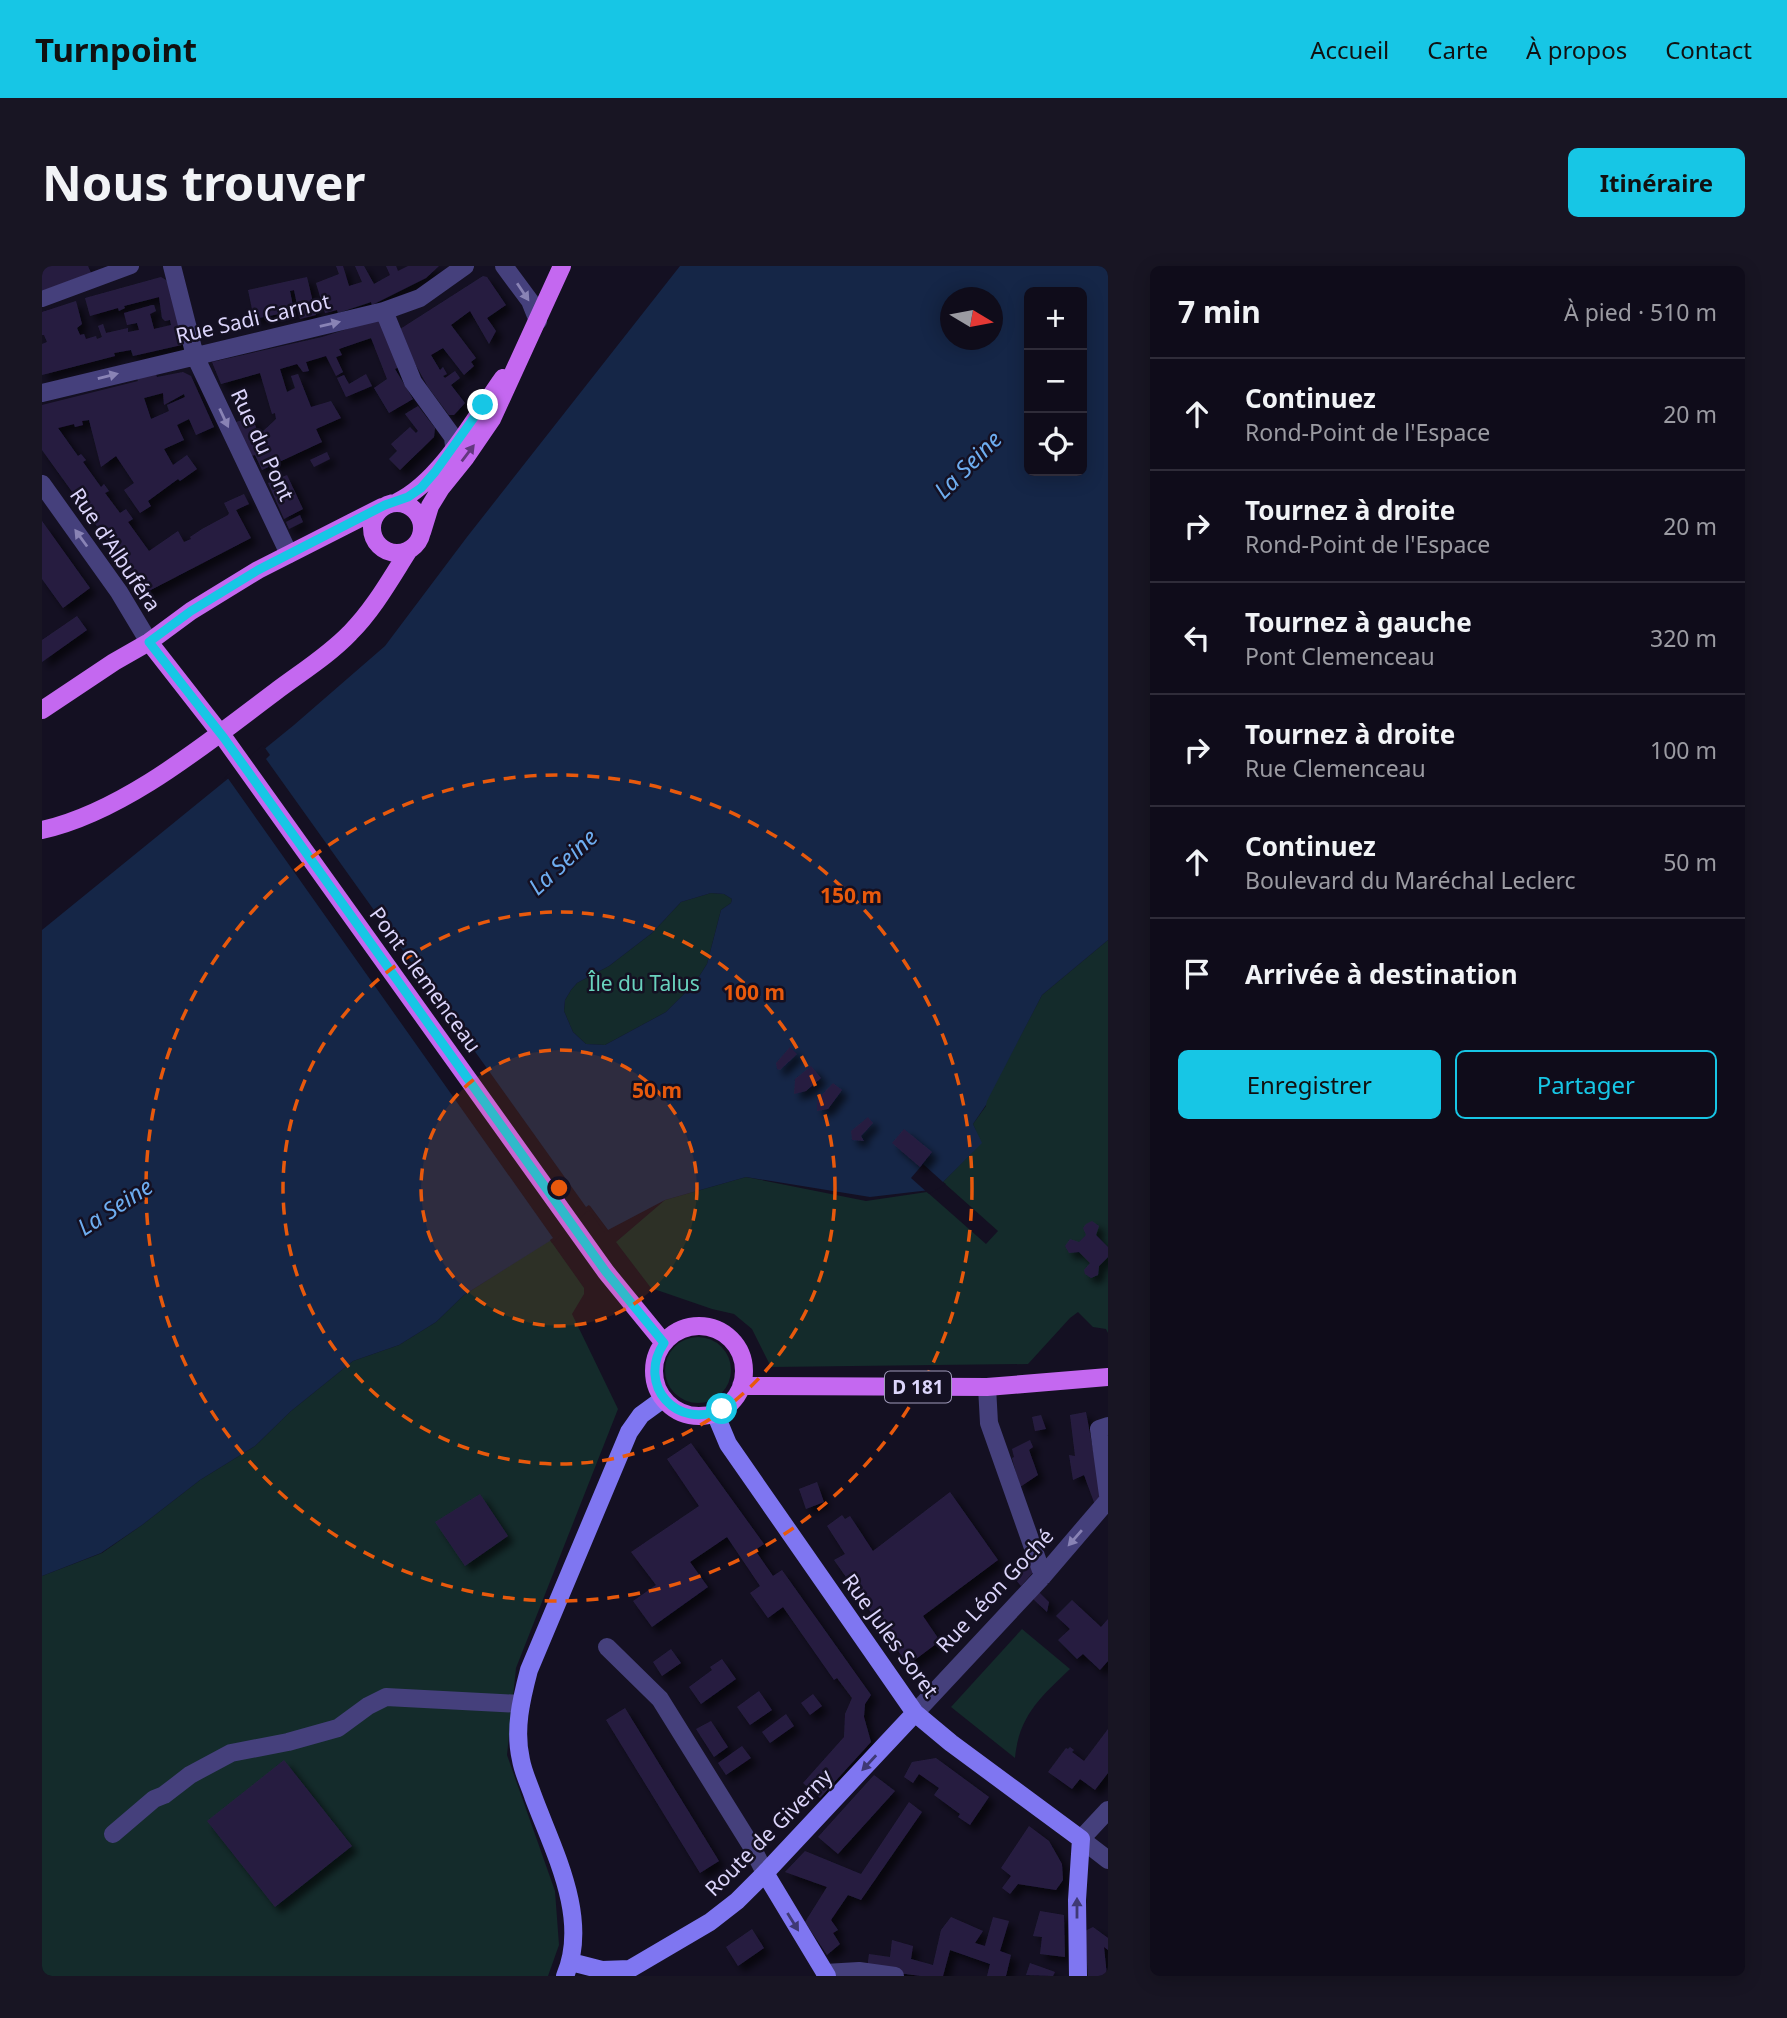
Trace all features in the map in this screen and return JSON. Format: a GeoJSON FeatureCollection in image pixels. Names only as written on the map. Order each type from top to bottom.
{"type":"FeatureCollection","features":[{"type":"Feature","properties":{"kind":"main road"},"geometry":{"type":"LineString","coordinates":[[42,830],[81,819],[115,802],[175,765],[333,649],[360,622],[393,578],[409,550],[419,541],[434,499],[492,419],[562,266]]}},
{"type":"Feature","properties":{"kind":"main road"},"geometry":{"type":"LineString","coordinates":[[42,710],[149,642],[191,611],[289,554],[421,488],[526,346]]}},
{"type":"Feature","properties":{"kind":"main road"},"geometry":{"type":"LineString","coordinates":[[409,550],[397,553],[382,548],[375,541],[372,532],[374,517],[390,505],[409,505],[422,523],[422,532]]}},
{"type":"Feature","properties":{"kind":"main road"},"geometry":{"type":"LineString","coordinates":[[347,526],[361,527],[372,532]]}},
{"type":"Feature","properties":{"kind":"main road"},"geometry":{"type":"LineString","coordinates":[[374,602],[383,571],[382,548]]}},
{"type":"Feature","properties":{"kind":"main road","name":"Pont Clemenceau"},"geometry":{"type":"LineString","coordinates":[[149,642],[232,749],[606,1272],[664,1343]]}},
{"type":"Feature","properties":{"kind":"main road"},"geometry":{"type":"LineString","coordinates":[[691,1326],[721,1331],[730,1337],[741,1355],[744,1365],[741,1385],[734,1399],[715,1413],[699,1416],[673,1407],[663,1399],[657,1385],[655,1368],[659,1350],[672,1335],[691,1326]]}},
{"type":"Feature","properties":{"kind":"main road","name":"D 181"},"geometry":{"type":"LineString","coordinates":[[741,1385],[987,1387],[1108,1377]]}},
{"type":"Feature","properties":{"kind":"main road"},"geometry":{"type":"LineString","coordinates":[[568,1969],[574,1924],[566,1886],[521,1761],[518,1734],[521,1704],[529,1670],[629,1432],[641,1415],[663,1399]]}},
{"type":"Feature","properties":{"kind":"main road","name":"Rue Jules Soret"},"geometry":{"type":"LineString","coordinates":[[715,1413],[728,1444],[915,1713],[951,1743],[1081,1839]]}},
{"type":"Feature","properties":{"kind":"main road","name":"Route de Giverny"},"geometry":{"type":"LineString","coordinates":[[568,1969],[630,1969],[710,1922],[737,1901],[765,1873],[915,1713]]}},
{"type":"Feature","properties":{"kind":"main road"},"geometry":{"type":"LineString","coordinates":[[1078,1976],[1078,1870],[1081,1839]]}},
{"type":"Feature","properties":{"kind":"main road"},"geometry":{"type":"LineString","coordinates":[[765,1873],[826,1974]]}},
{"type":"Feature","properties":{"kind":"street"},"geometry":{"type":"LineString","coordinates":[[42,299],[131,266]]}},
{"type":"Feature","properties":{"kind":"street","name":"Rue du Pont"},"geometry":{"type":"LineString","coordinates":[[172,266],[195,356],[289,554]]}},
{"type":"Feature","properties":{"kind":"street","name":"Rue Sadi Carnot"},"geometry":{"type":"LineString","coordinates":[[42,393],[384,311],[420,298],[465,266]]}},
{"type":"Feature","properties":{"kind":"street"},"geometry":{"type":"LineString","coordinates":[[504,266],[530,300],[538,321]]}},
{"type":"Feature","properties":{"kind":"street"},"geometry":{"type":"LineString","coordinates":[[384,311],[413,382],[447,427],[453,437],[454,446]]}},
{"type":"Feature","properties":{"kind":"street","name":"Rue d'Albuféra"},"geometry":{"type":"LineString","coordinates":[[42,484],[119,592],[149,642]]}},
{"type":"Feature","properties":{"kind":"street"},"geometry":{"type":"LineString","coordinates":[[987,1387],[989,1423],[1043,1576]]}},
{"type":"Feature","properties":{"kind":"street","name":"Rue Léon Goché"},"geometry":{"type":"LineString","coordinates":[[915,1713],[1043,1576],[1108,1497],[1099,1429],[1108,1426]]}},
{"type":"Feature","properties":{"kind":"street"},"geometry":{"type":"LineString","coordinates":[[607,1647],[660,1699],[752,1847],[765,1873]]}},
{"type":"Feature","properties":{"kind":"street"},"geometry":{"type":"LineString","coordinates":[[113,1834],[155,1799],[190,1775],[231,1754],[338,1728],[368,1706],[386,1698],[521,1704]]}},
{"type":"Feature","properties":{"kind":"street"},"geometry":{"type":"LineString","coordinates":[[1108,1810],[1081,1839],[1108,1860]]}},
{"type":"Feature","properties":{"kind":"street"},"geometry":{"type":"LineString","coordinates":[[826,1974],[859,1970],[895,1976]]}},
{"type":"Feature","properties":{"kind":"green space","name":"Île du Talus"},"geometry":{"type":"Polygon","coordinates":[[[711,893],[724,894],[732,899],[731,903],[721,910],[707,964],[695,983],[666,1012],[605,1045],[586,1044],[573,1032],[564,1011],[565,1000],[571,990],[577,983],[609,966],[652,933],[681,902],[711,893]]]}},
{"type":"Feature","properties":{"kind":"green space"},"geometry":{"type":"Polygon","coordinates":[[[1108,940],[1108,1333],[1106,1329],[1093,1327],[1078,1312],[1028,1364],[771,1367],[752,1329],[734,1314],[651,1288],[616,1242],[665,1200],[746,1177],[866,1201],[927,1192],[986,1244],[998,1231],[943,1182],[981,1143],[973,1124],[986,1106],[986,1101],[1042,995],[1108,940]]]}},
{"type":"Feature","properties":{"kind":"green space"},"geometry":{"type":"Polygon","coordinates":[[[550,1240],[584,1288],[584,1294],[572,1314],[618,1409],[516,1668],[507,1755],[555,1891],[559,1945],[548,1976],[42,1976],[42,1576],[102,1553],[200,1480],[255,1446],[291,1411],[353,1361],[399,1345],[436,1322],[464,1295],[550,1240]]]}},
{"type":"Feature","properties":{"kind":"green space"},"geometry":{"type":"Polygon","coordinates":[[[698,1337],[711,1339],[726,1352],[731,1370],[729,1383],[716,1398],[698,1403],[685,1401],[670,1388],[665,1370],[667,1357],[680,1342],[698,1337]]]}},
{"type":"Feature","properties":{"kind":"green space"},"geometry":{"type":"Polygon","coordinates":[[[1022,1629],[1070,1669],[1033,1708],[1021,1730],[1015,1758],[951,1707],[1022,1629]]]}},
{"type":"Feature","properties":{"kind":"water","name":"La Seine"},"geometry":{"type":"Polygon","coordinates":[[[680,266],[1108,266],[1108,940],[1042,995],[986,1105],[973,1124],[982,1143],[943,1182],[930,1190],[870,1197],[746,1177],[665,1200],[608,1230],[590,1206],[553,1239],[464,1295],[436,1322],[399,1345],[353,1361],[291,1411],[255,1446],[200,1480],[101,1553],[42,1576],[42,930],[294,725],[385,646],[680,266]],[[711,893],[681,902],[652,933],[609,966],[577,983],[571,990],[565,1000],[564,1011],[573,1032],[586,1044],[605,1045],[666,1012],[695,983],[707,964],[721,910],[731,903],[732,899],[724,894],[711,893]]]}},
{"type":"Feature","properties":{"kind":"pier"},"geometry":{"type":"Polygon","coordinates":[[[263,745],[270,755],[266,759],[586,1207],[589,1205],[610,1233],[605,1233],[589,1210],[552,1243],[550,1240],[553,1238],[227,777],[222,780],[263,745]]]}},
{"type":"Feature","properties":{"kind":"pier"},"geometry":{"type":"Polygon","coordinates":[[[923,1164],[946,1184],[929,1194],[911,1178],[923,1164]]]}},
{"type":"Feature","properties":{"kind":"building"},"geometry":{"type":"Polygon","coordinates":[[[42,266],[88,266],[91,273],[42,291],[42,266]]]}},
{"type":"Feature","properties":{"kind":"building"},"geometry":{"type":"Polygon","coordinates":[[[336,266],[343,266],[349,286],[362,282],[355,266],[364,266],[374,284],[390,275],[386,266],[396,266],[398,271],[408,266],[439,266],[426,278],[372,305],[371,302],[338,313],[337,310],[325,313],[316,283],[339,274],[336,266]]]}},
{"type":"Feature","properties":{"kind":"building"},"geometry":{"type":"Polygon","coordinates":[[[483,276],[487,277],[506,305],[487,318],[496,331],[489,344],[470,311],[451,325],[476,358],[471,362],[474,366],[464,375],[443,348],[431,355],[440,370],[443,367],[447,374],[443,376],[445,378],[455,371],[460,378],[451,385],[465,403],[454,415],[449,415],[428,387],[397,331],[483,276]]]}},
{"type":"Feature","properties":{"kind":"building"},"geometry":{"type":"Polygon","coordinates":[[[161,277],[170,287],[186,344],[133,356],[131,350],[114,353],[115,356],[42,375],[42,344],[47,342],[42,335],[42,312],[76,301],[82,324],[77,328],[80,335],[84,334],[86,339],[102,337],[98,326],[103,324],[106,333],[128,328],[128,332],[139,330],[137,323],[127,325],[124,313],[152,305],[156,311],[150,314],[154,329],[171,325],[170,320],[165,321],[162,318],[159,297],[124,306],[125,308],[119,311],[118,308],[90,316],[85,298],[161,277]]]}},
{"type":"Feature","properties":{"kind":"building"},"geometry":{"type":"Polygon","coordinates":[[[307,277],[316,315],[300,319],[294,290],[290,291],[294,311],[254,319],[248,290],[307,277]]]}},
{"type":"Feature","properties":{"kind":"building"},"geometry":{"type":"Polygon","coordinates":[[[379,319],[399,367],[395,369],[413,399],[389,413],[374,388],[387,379],[371,338],[339,349],[342,355],[336,357],[343,372],[336,376],[326,356],[306,362],[309,371],[303,372],[297,364],[280,369],[287,392],[295,388],[291,376],[298,374],[311,407],[331,401],[341,418],[316,429],[322,442],[262,470],[255,455],[251,456],[236,422],[252,417],[259,435],[276,419],[275,413],[272,414],[260,373],[221,384],[212,362],[322,337],[379,319]]]}},
{"type":"Feature","properties":{"kind":"building"},"geometry":{"type":"Polygon","coordinates":[[[155,372],[157,377],[183,372],[191,376],[214,427],[196,435],[189,419],[177,425],[184,440],[164,449],[173,465],[187,455],[197,469],[148,501],[151,506],[140,513],[124,490],[134,483],[116,456],[101,467],[89,420],[82,421],[83,425],[58,428],[78,456],[81,454],[86,460],[83,462],[101,487],[104,484],[109,491],[105,493],[120,513],[126,509],[133,519],[128,522],[149,551],[178,531],[184,542],[191,539],[190,537],[202,529],[228,515],[224,503],[244,494],[249,504],[236,510],[251,538],[145,593],[42,450],[42,405],[138,381],[136,375],[155,372]],[[163,393],[144,398],[151,419],[169,411],[167,405],[185,397],[184,394],[164,405],[163,393]]]}},
{"type":"Feature","properties":{"kind":"building"},"geometry":{"type":"Polygon","coordinates":[[[366,374],[372,386],[346,397],[337,378],[344,375],[349,384],[366,374]]]}},
{"type":"Feature","properties":{"kind":"building"},"geometry":{"type":"Polygon","coordinates":[[[418,406],[435,428],[434,437],[400,470],[389,459],[397,451],[391,444],[410,427],[416,433],[418,431],[405,414],[418,406]]]}},
{"type":"Feature","properties":{"kind":"building"},"geometry":{"type":"Polygon","coordinates":[[[327,452],[330,459],[314,467],[310,460],[327,452]]]}},
{"type":"Feature","properties":{"kind":"building"},"geometry":{"type":"Polygon","coordinates":[[[287,475],[303,509],[284,519],[268,483],[287,475]]]}},
{"type":"Feature","properties":{"kind":"building"},"geometry":{"type":"Polygon","coordinates":[[[300,515],[303,522],[289,529],[286,522],[300,515]]]}},
{"type":"Feature","properties":{"kind":"building"},"geometry":{"type":"Polygon","coordinates":[[[42,521],[90,588],[63,608],[42,579],[42,521]]]}},
{"type":"Feature","properties":{"kind":"building"},"geometry":{"type":"Polygon","coordinates":[[[77,616],[87,630],[42,662],[42,640],[77,616]]]}},
{"type":"Feature","properties":{"kind":"building"},"geometry":{"type":"Polygon","coordinates":[[[790,1047],[797,1054],[780,1070],[777,1069],[776,1063],[790,1047]]]}},
{"type":"Feature","properties":{"kind":"building"},"geometry":{"type":"Polygon","coordinates":[[[811,1066],[821,1078],[806,1091],[794,1094],[795,1079],[811,1066]]]}},
{"type":"Feature","properties":{"kind":"building"},"geometry":{"type":"Polygon","coordinates":[[[833,1083],[842,1090],[828,1109],[817,1111],[817,1100],[833,1083]]]}},
{"type":"Feature","properties":{"kind":"building"},"geometry":{"type":"Polygon","coordinates":[[[868,1117],[873,1123],[861,1136],[864,1141],[852,1140],[851,1131],[868,1117]]]}},
{"type":"Feature","properties":{"kind":"building"},"geometry":{"type":"Polygon","coordinates":[[[904,1129],[932,1152],[920,1167],[892,1143],[904,1129]]]}},
{"type":"Feature","properties":{"kind":"building"},"geometry":{"type":"Polygon","coordinates":[[[1092,1221],[1099,1226],[1096,1235],[1108,1247],[1108,1257],[1099,1266],[1098,1275],[1091,1278],[1084,1270],[1090,1263],[1079,1252],[1069,1253],[1065,1246],[1070,1239],[1079,1242],[1086,1235],[1083,1228],[1092,1221]]]}},
{"type":"Feature","properties":{"kind":"building"},"geometry":{"type":"Polygon","coordinates":[[[1086,1412],[1104,1494],[1095,1505],[1084,1475],[1073,1480],[1069,1455],[1075,1456],[1070,1415],[1086,1412]]]}},
{"type":"Feature","properties":{"kind":"building"},"geometry":{"type":"Polygon","coordinates":[[[1041,1415],[1046,1429],[1035,1431],[1032,1417],[1041,1415]]]}},
{"type":"Feature","properties":{"kind":"building"},"geometry":{"type":"Polygon","coordinates":[[[1030,1440],[1033,1447],[1029,1450],[1038,1475],[1020,1487],[1012,1449],[1030,1440]]]}},
{"type":"Feature","properties":{"kind":"building"},"geometry":{"type":"Polygon","coordinates":[[[691,1443],[764,1544],[755,1550],[773,1576],[782,1570],[871,1695],[865,1704],[864,1717],[871,1742],[820,1798],[803,1783],[844,1737],[845,1714],[852,1698],[837,1678],[834,1680],[783,1607],[768,1618],[750,1593],[760,1586],[727,1537],[690,1562],[708,1587],[652,1627],[633,1601],[656,1585],[631,1552],[699,1506],[667,1459],[691,1443]]]}},
{"type":"Feature","properties":{"kind":"building"},"geometry":{"type":"Polygon","coordinates":[[[817,1482],[824,1502],[806,1509],[799,1489],[817,1482]]]}},
{"type":"Feature","properties":{"kind":"building"},"geometry":{"type":"Polygon","coordinates":[[[950,1492],[998,1560],[923,1616],[940,1641],[908,1665],[834,1560],[845,1554],[827,1526],[842,1515],[845,1519],[850,1516],[873,1551],[950,1492]]]}},
{"type":"Feature","properties":{"kind":"building"},"geometry":{"type":"Polygon","coordinates":[[[480,1494],[508,1536],[465,1566],[435,1522],[480,1494]]]}},
{"type":"Feature","properties":{"kind":"building"},"geometry":{"type":"Polygon","coordinates":[[[1029,1556],[1036,1569],[1021,1586],[1011,1574],[1029,1556]]]}},
{"type":"Feature","properties":{"kind":"building"},"geometry":{"type":"Polygon","coordinates":[[[1039,1592],[1049,1602],[1047,1612],[1033,1599],[1039,1592]]]}},
{"type":"Feature","properties":{"kind":"building"},"geometry":{"type":"Polygon","coordinates":[[[1072,1600],[1101,1627],[1108,1619],[1108,1661],[1100,1670],[1083,1654],[1077,1659],[1058,1640],[1070,1629],[1056,1616],[1072,1600]]]}},
{"type":"Feature","properties":{"kind":"building"},"geometry":{"type":"Polygon","coordinates":[[[671,1649],[681,1663],[662,1676],[653,1662],[671,1649]]]}},
{"type":"Feature","properties":{"kind":"building"},"geometry":{"type":"Polygon","coordinates":[[[722,1659],[736,1679],[701,1704],[689,1687],[722,1659]]]}},
{"type":"Feature","properties":{"kind":"building"},"geometry":{"type":"Polygon","coordinates":[[[759,1691],[772,1710],[750,1725],[737,1707],[759,1691]]]}},
{"type":"Feature","properties":{"kind":"building"},"geometry":{"type":"Polygon","coordinates":[[[813,1694],[822,1706],[810,1715],[801,1703],[813,1694]]]}},
{"type":"Feature","properties":{"kind":"building"},"geometry":{"type":"Polygon","coordinates":[[[625,1708],[719,1861],[700,1873],[606,1720],[625,1708]]]}},
{"type":"Feature","properties":{"kind":"building"},"geometry":{"type":"Polygon","coordinates":[[[786,1714],[794,1726],[770,1743],[762,1732],[786,1714]]]}},
{"type":"Feature","properties":{"kind":"building"},"geometry":{"type":"Polygon","coordinates":[[[711,1721],[728,1747],[714,1757],[696,1729],[711,1721]]]}},
{"type":"Feature","properties":{"kind":"building"},"geometry":{"type":"Polygon","coordinates":[[[1108,1729],[1108,1773],[1095,1790],[1080,1779],[1072,1789],[1048,1772],[1066,1748],[1070,1747],[1074,1750],[1072,1752],[1084,1761],[1108,1729]]]}},
{"type":"Feature","properties":{"kind":"building"},"geometry":{"type":"Polygon","coordinates":[[[742,1746],[751,1758],[726,1775],[718,1763],[742,1746]]]}},
{"type":"Feature","properties":{"kind":"building"},"geometry":{"type":"Polygon","coordinates":[[[936,1758],[989,1797],[970,1825],[934,1795],[939,1788],[919,1774],[913,1783],[904,1777],[912,1762],[936,1758]]]}},
{"type":"Feature","properties":{"kind":"building"},"geometry":{"type":"Polygon","coordinates":[[[284,1760],[352,1846],[275,1907],[207,1821],[284,1760]]]}},
{"type":"Feature","properties":{"kind":"building"},"geometry":{"type":"Polygon","coordinates":[[[874,1775],[895,1791],[838,1854],[818,1837],[874,1775]]]}},
{"type":"Feature","properties":{"kind":"building"},"geometry":{"type":"Polygon","coordinates":[[[909,1802],[922,1812],[861,1900],[848,1895],[831,1920],[838,1930],[833,1933],[840,1944],[827,1955],[805,1922],[827,1887],[785,1872],[805,1851],[861,1874],[909,1802]]]}},
{"type":"Feature","properties":{"kind":"building"},"geometry":{"type":"Polygon","coordinates":[[[1029,1826],[1049,1841],[1062,1864],[1063,1880],[1056,1890],[1018,1884],[1010,1894],[1002,1888],[1011,1876],[1001,1868],[1029,1826]]]}},
{"type":"Feature","properties":{"kind":"building"},"geometry":{"type":"Polygon","coordinates":[[[1040,1911],[1064,1915],[1065,1957],[1040,1954],[1042,1937],[1033,1936],[1040,1911]]]}},
{"type":"Feature","properties":{"kind":"building"},"geometry":{"type":"Polygon","coordinates":[[[951,1917],[983,1931],[975,1943],[985,1946],[993,1917],[1009,1921],[1000,1951],[1011,1955],[1006,1976],[987,1976],[990,1964],[950,1950],[943,1976],[867,1969],[869,1954],[890,1957],[892,1940],[913,1946],[911,1959],[933,1965],[941,1930],[951,1917]]]}},
{"type":"Feature","properties":{"kind":"building"},"geometry":{"type":"Polygon","coordinates":[[[1093,1927],[1108,1938],[1108,1950],[1104,1947],[1107,1976],[1088,1976],[1085,1931],[1093,1927]]]}},
{"type":"Feature","properties":{"kind":"building"},"geometry":{"type":"Polygon","coordinates":[[[752,1929],[764,1948],[738,1966],[726,1947],[752,1929]]]}},
{"type":"Feature","properties":{"kind":"building"},"geometry":{"type":"Polygon","coordinates":[[[1030,1963],[1055,1972],[1053,1976],[1026,1975],[1030,1963]]]}},
{"type":"Feature","properties":{"kind":"route"},"geometry":{"type":"LineString","coordinates":[[483,405],[421,488],[408,497],[385,505],[258,570],[191,611],[149,642],[224,738],[606,1272],[664,1343],[659,1350],[655,1368],[657,1385],[663,1399],[681,1411],[699,1416],[722,1409]]}}]}
